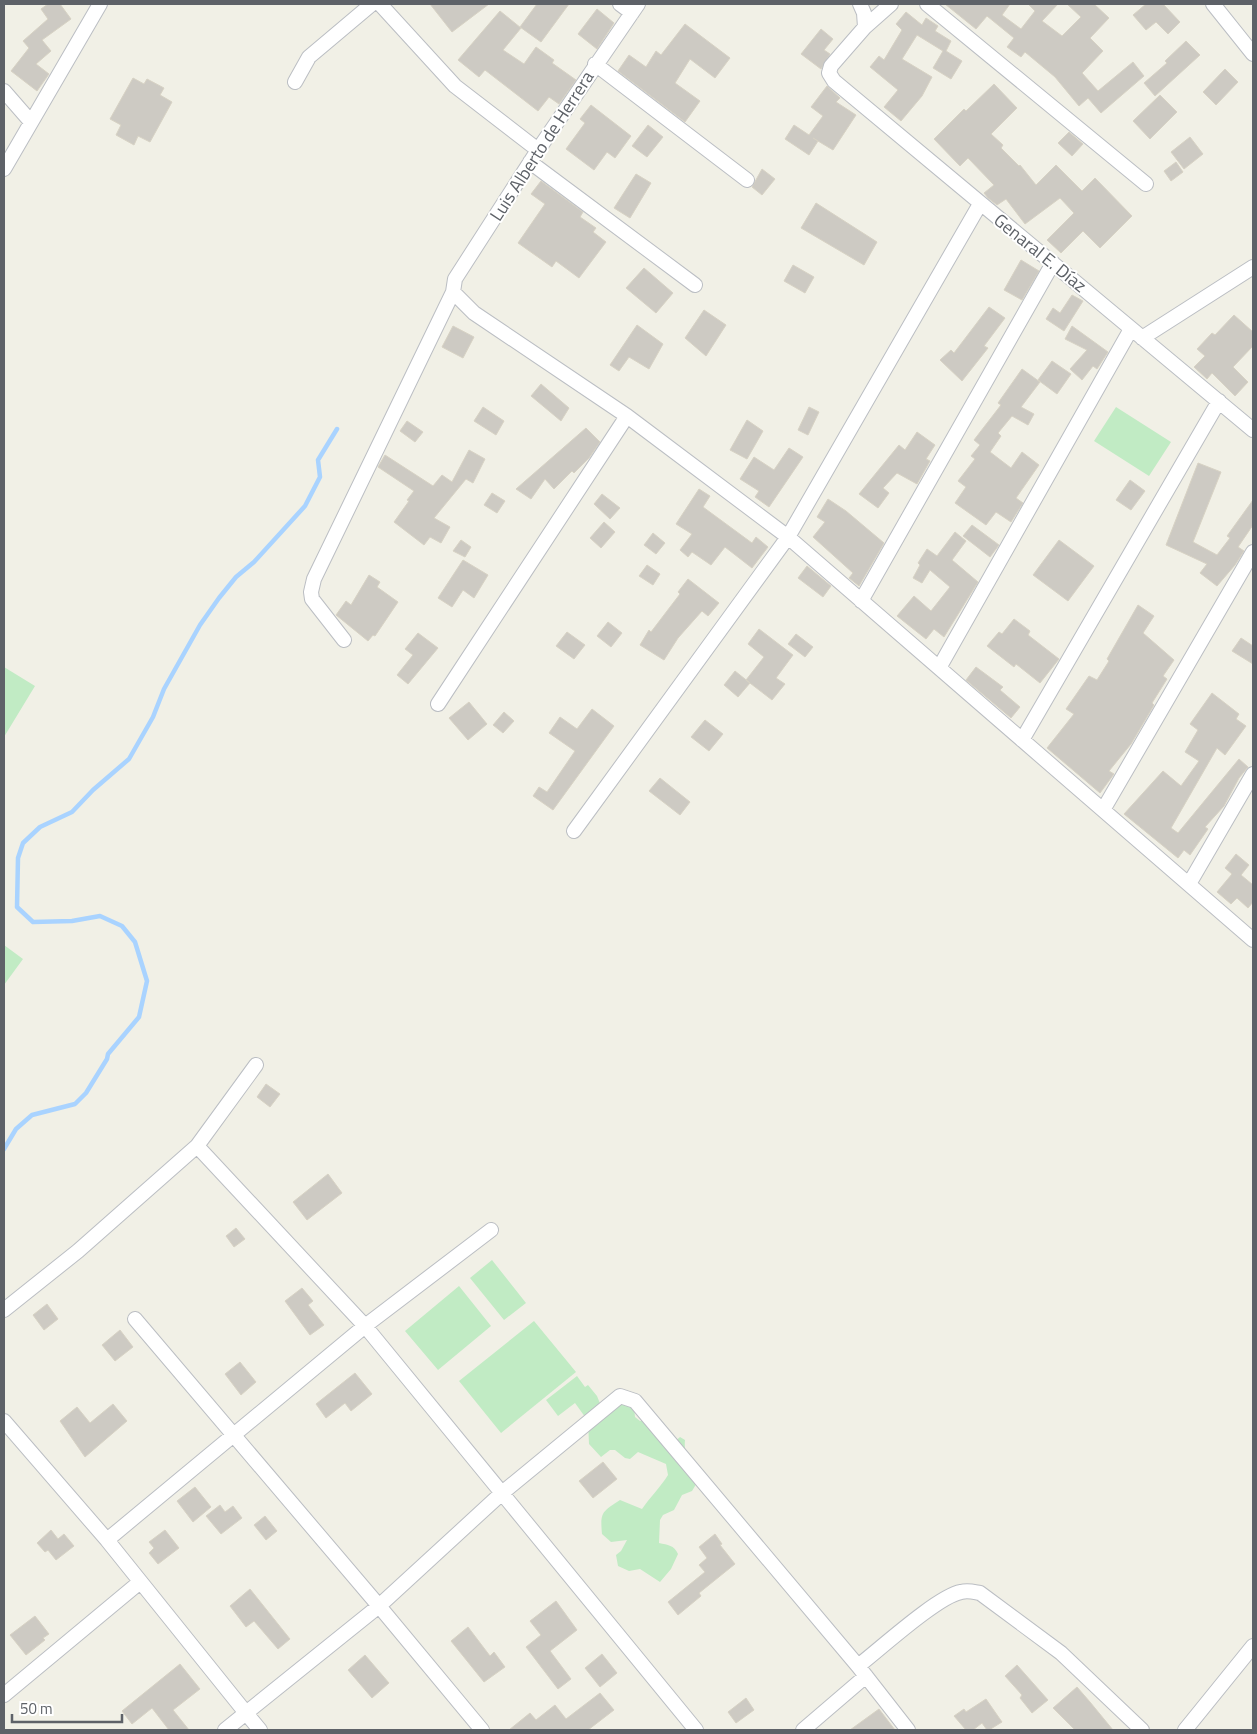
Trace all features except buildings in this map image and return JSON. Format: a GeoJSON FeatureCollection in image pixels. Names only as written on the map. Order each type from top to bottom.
{"type":"FeatureCollection","features":[{"type":"Feature","properties":{"kind":"street"},"geometry":{"type":"LineString","coordinates":[[4,169],[100,4]]}},
{"type":"Feature","properties":{"kind":"street"},"geometry":{"type":"LineString","coordinates":[[295,82],[309,57],[372,4]]}},
{"type":"Feature","properties":{"kind":"street"},"geometry":{"type":"LineString","coordinates":[[380,4],[455,86],[534,156],[695,285]]}},
{"type":"Feature","properties":{"kind":"street"},"geometry":{"type":"LineString","coordinates":[[620,4],[635,8]]}},
{"type":"Feature","properties":{"kind":"street"},"geometry":{"type":"LineString","coordinates":[[860,4],[864,13],[865,28]]}},
{"type":"Feature","properties":{"kind":"street"},"geometry":{"type":"LineString","coordinates":[[865,28],[891,4]]}},
{"type":"Feature","properties":{"kind":"street"},"geometry":{"type":"LineString","coordinates":[[927,4],[1146,184]]}},
{"type":"Feature","properties":{"kind":"street"},"geometry":{"type":"LineString","coordinates":[[1213,4],[1253,54]]}},
{"type":"Feature","properties":{"kind":"street","name":"Luis Alberto de Herrera"},"geometry":{"type":"LineString","coordinates":[[344,640],[312,599],[312,585],[453,292],[455,279],[595,64],[635,8]]}},
{"type":"Feature","properties":{"kind":"street","name":"Genaral E. Díaz"},"geometry":{"type":"LineString","coordinates":[[865,28],[834,63],[829,72],[834,81],[1253,430]]}},
{"type":"Feature","properties":{"kind":"street"},"geometry":{"type":"LineString","coordinates":[[595,64],[747,180]]}},
{"type":"Feature","properties":{"kind":"street"},"geometry":{"type":"LineString","coordinates":[[4,91],[31,122]]}},
{"type":"Feature","properties":{"kind":"street"},"geometry":{"type":"LineString","coordinates":[[574,831],[788,537],[980,204]]}},
{"type":"Feature","properties":{"kind":"street"},"geometry":{"type":"LineString","coordinates":[[861,601],[1053,263]]}},
{"type":"Feature","properties":{"kind":"street"},"geometry":{"type":"LineString","coordinates":[[939,668],[1136,333],[1253,267]]}},
{"type":"Feature","properties":{"kind":"street"},"geometry":{"type":"LineString","coordinates":[[453,292],[474,313],[627,416],[788,537],[1253,940]]}},
{"type":"Feature","properties":{"kind":"street"},"geometry":{"type":"LineString","coordinates":[[1022,740],[1219,402]]}},
{"type":"Feature","properties":{"kind":"street"},"geometry":{"type":"LineString","coordinates":[[438,704],[627,416]]}},
{"type":"Feature","properties":{"kind":"street"},"geometry":{"type":"LineString","coordinates":[[1103,810],[1253,552]]}},
{"type":"Feature","properties":{"kind":"street"},"geometry":{"type":"LineString","coordinates":[[1189,884],[1253,774]]}},
{"type":"Feature","properties":{"kind":"street"},"geometry":{"type":"LineString","coordinates":[[4,1310],[78,1251],[197,1146],[256,1065]]}},
{"type":"Feature","properties":{"kind":"street"},"geometry":{"type":"LineString","coordinates":[[197,1146],[365,1326],[696,1730]]}},
{"type":"Feature","properties":{"kind":"street"},"geometry":{"type":"LineString","coordinates":[[107,1540],[365,1326],[491,1230]]}},
{"type":"Feature","properties":{"kind":"street"},"geometry":{"type":"LineString","coordinates":[[135,1320],[482,1730]]}},
{"type":"Feature","properties":{"kind":"street"},"geometry":{"type":"LineString","coordinates":[[225,1730],[379,1606],[502,1493],[616,1398],[630,1399],[862,1671],[908,1730]]}},
{"type":"Feature","properties":{"kind":"street"},"geometry":{"type":"LineString","coordinates":[[4,1421],[107,1540],[260,1730]]}},
{"type":"Feature","properties":{"kind":"street"},"geometry":{"type":"LineString","coordinates":[[4,1695],[140,1582]]}},
{"type":"Feature","properties":{"kind":"street"},"geometry":{"type":"LineString","coordinates":[[803,1730],[862,1671],[945,1598],[962,1591],[980,1593],[1061,1653],[1142,1730]]}},
{"type":"Feature","properties":{"kind":"street"},"geometry":{"type":"LineString","coordinates":[[1186,1730],[1253,1646]]}},
{"type":"Feature","properties":{"kind":"green space"},"geometry":{"type":"Polygon","coordinates":[[[1116,407],[1171,442],[1149,476],[1094,441],[1116,407]]]}},
{"type":"Feature","properties":{"kind":"green space"},"geometry":{"type":"Polygon","coordinates":[[[4,667],[35,686],[4,737],[4,667]]]}},
{"type":"Feature","properties":{"kind":"green space"},"geometry":{"type":"Polygon","coordinates":[[[4,945],[23,959],[4,985],[4,945]]]}},
{"type":"Feature","properties":{"kind":"green space"},"geometry":{"type":"Polygon","coordinates":[[[492,1260],[526,1303],[504,1320],[470,1278],[492,1260]]]}},
{"type":"Feature","properties":{"kind":"green space"},"geometry":{"type":"Polygon","coordinates":[[[459,1286],[491,1326],[438,1370],[405,1331],[459,1286]]]}},
{"type":"Feature","properties":{"kind":"green space"},"geometry":{"type":"Polygon","coordinates":[[[534,1321],[576,1372],[501,1433],[459,1381],[534,1321]]]}},
{"type":"Feature","properties":{"kind":"green space"},"geometry":{"type":"Polygon","coordinates":[[[577,1376],[585,1387],[588,1385],[597,1396],[601,1406],[617,1401],[634,1407],[635,1417],[640,1421],[646,1420],[659,1431],[660,1442],[666,1445],[672,1444],[680,1437],[685,1440],[687,1455],[704,1471],[692,1491],[682,1495],[674,1510],[663,1515],[660,1520],[659,1543],[673,1547],[678,1554],[671,1569],[660,1582],[640,1569],[629,1571],[618,1566],[616,1555],[621,1551],[627,1540],[611,1542],[602,1534],[601,1521],[606,1510],[620,1500],[642,1509],[668,1475],[666,1464],[638,1452],[630,1459],[625,1458],[615,1450],[610,1450],[601,1457],[589,1444],[588,1421],[575,1403],[558,1416],[546,1400],[577,1376]]]}},
{"type":"Feature","properties":{"kind":"waterway"},"geometry":{"type":"LineString","coordinates":[[4,1149],[16,1129],[32,1115],[75,1104],[86,1093],[107,1059],[108,1054],[139,1017],[147,981],[135,942],[122,926],[100,916],[72,921],[33,922],[17,907],[18,858],[23,843],[40,827],[72,812],[93,790],[129,759],[153,717],[164,689],[200,625],[236,577],[254,562],[305,506],[320,477],[318,460],[337,429]]}}]}
